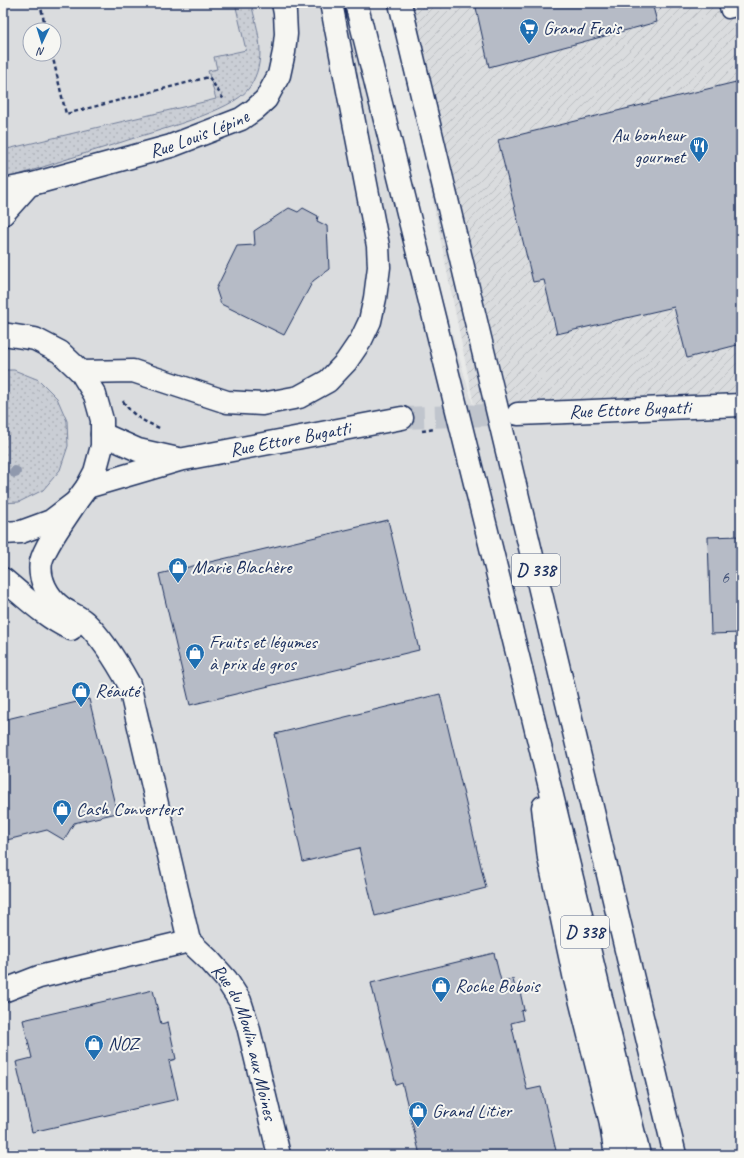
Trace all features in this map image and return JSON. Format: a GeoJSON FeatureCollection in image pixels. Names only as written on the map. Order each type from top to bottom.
{"type":"FeatureCollection","features":[{"type":"Feature","properties":{"kind":"main road","name":"Rue Louis Lépine"},"geometry":{"type":"LineString","coordinates":[[3,190],[29,185],[171,146],[237,120],[254,110],[266,99],[279,75],[286,34],[283,3]]}},
{"type":"Feature","properties":{"kind":"main road"},"geometry":{"type":"LineString","coordinates":[[81,372],[133,371],[226,402],[262,404],[299,397],[328,381],[346,362],[361,340],[370,321],[375,298],[379,267],[378,246],[331,3]]}},
{"type":"Feature","properties":{"kind":"main road","name":"D 338"},"geometry":{"type":"LineString","coordinates":[[356,3],[531,709],[639,1155]]}},
{"type":"Feature","properties":{"kind":"main road","name":"D 338"},"geometry":{"type":"LineString","coordinates":[[400,3],[676,1149]]}},
{"type":"Feature","properties":{"kind":"main road"},"geometry":{"type":"LineString","coordinates":[[3,214],[29,185]]}},
{"type":"Feature","properties":{"kind":"main road"},"geometry":{"type":"LineString","coordinates":[[3,991],[39,977],[189,941],[129,684],[116,660],[85,622],[62,608],[46,590],[40,574],[41,561],[47,548],[95,472],[102,446],[102,420],[95,395],[81,372],[60,352],[34,339],[4,332]]}},
{"type":"Feature","properties":{"kind":"main road","name":"Rue Ettore Bugatti"},"geometry":{"type":"LineString","coordinates":[[518,414],[741,405]]}},
{"type":"Feature","properties":{"kind":"main road","name":"Rue Ettore Bugatti"},"geometry":{"type":"LineString","coordinates":[[82,494],[179,460],[402,418]]}},
{"type":"Feature","properties":{"kind":"main road","name":"Rue Ettore Bugatti"},"geometry":{"type":"LineString","coordinates":[[102,434],[138,450],[179,460]]}},
{"type":"Feature","properties":{"kind":"main road"},"geometry":{"type":"LineString","coordinates":[[3,533],[21,532],[51,521],[82,494]]}},
{"type":"Feature","properties":{"kind":"main road"},"geometry":{"type":"LineString","coordinates":[[3,579],[32,605],[61,624],[104,645]]}},
{"type":"Feature","properties":{"kind":"main road"},"geometry":{"type":"LineString","coordinates":[[531,709],[549,858],[574,975],[610,1119],[616,1155]]}},
{"type":"Feature","properties":{"kind":"main road","name":"Rue du Moulin aux Moines"},"geometry":{"type":"LineString","coordinates":[[189,941],[222,974],[240,1001],[248,1026],[279,1155]]}},
{"type":"Feature","properties":{"kind":"path"},"geometry":{"type":"LineString","coordinates":[[40,3],[44,22]]}},
{"type":"Feature","properties":{"kind":"path"},"geometry":{"type":"LineString","coordinates":[[54,62],[66,114],[209,77],[237,120]]}},
{"type":"Feature","properties":{"kind":"path"},"geometry":{"type":"LineString","coordinates":[[117,372],[122,400],[129,411],[147,423]]}},
{"type":"Feature","properties":{"kind":"shaded area"},"geometry":{"type":"Polygon","coordinates":[[[3,3],[356,3],[476,415],[741,405],[741,1155],[3,1155],[3,3]]]}},
{"type":"Feature","properties":{"kind":"shaded area"},"geometry":{"type":"Polygon","coordinates":[[[235,3],[251,3],[260,46],[260,56],[255,77],[249,88],[240,97],[209,113],[171,127],[3,180],[3,150],[216,99],[208,71],[217,69],[214,57],[246,50],[235,3]]]}},
{"type":"Feature","properties":{"kind":"shaded area"},"geometry":{"type":"Polygon","coordinates":[[[393,3],[741,3],[741,405],[476,415],[393,3]]]}},
{"type":"Feature","properties":{"kind":"shaded area"},"geometry":{"type":"Polygon","coordinates":[[[3,370],[14,370],[39,380],[57,398],[67,421],[68,446],[60,470],[43,490],[19,502],[3,503],[3,370]]]}},
{"type":"Feature","properties":{"kind":"building","name":"Grand Frais"},"geometry":{"type":"Polygon","coordinates":[[[475,3],[652,3],[657,22],[489,67],[475,3]]]}},
{"type":"Feature","properties":{"kind":"building"},"geometry":{"type":"Polygon","coordinates":[[[736,82],[741,104],[741,344],[687,358],[674,307],[557,334],[544,280],[533,282],[498,140],[736,82]]]}},
{"type":"Feature","properties":{"kind":"building"},"geometry":{"type":"Polygon","coordinates":[[[289,208],[298,212],[303,208],[318,216],[317,221],[327,226],[329,269],[313,281],[284,335],[221,304],[216,289],[237,246],[255,245],[254,231],[289,208]]]}},
{"type":"Feature","properties":{"kind":"building"},"geometry":{"type":"Polygon","coordinates":[[[388,520],[419,650],[190,705],[159,574],[388,520]]]}},
{"type":"Feature","properties":{"kind":"building"},"geometry":{"type":"Polygon","coordinates":[[[741,536],[741,633],[711,634],[708,537],[741,536]]]}},
{"type":"Feature","properties":{"kind":"building"},"geometry":{"type":"Polygon","coordinates":[[[440,694],[486,888],[375,916],[359,848],[303,862],[275,734],[440,694]]]}},
{"type":"Feature","properties":{"kind":"building"},"geometry":{"type":"Polygon","coordinates":[[[89,699],[117,813],[74,823],[64,840],[47,830],[3,841],[3,720],[89,699]]]}},
{"type":"Feature","properties":{"kind":"building"},"geometry":{"type":"Polygon","coordinates":[[[494,953],[501,981],[513,979],[515,988],[519,987],[524,1010],[521,1011],[523,1020],[511,1023],[527,1090],[541,1087],[557,1155],[420,1155],[402,1083],[396,1085],[371,983],[494,953]]]}},
{"type":"Feature","properties":{"kind":"building","name":"NOZ"},"geometry":{"type":"Polygon","coordinates":[[[153,990],[161,1024],[168,1022],[176,1059],[169,1061],[178,1099],[32,1132],[16,1062],[32,1058],[23,1020],[153,990]]]}},
{"type":"Feature","properties":{"kind":"tunnel"},"geometry":{"type":"LineString","coordinates":[[402,418],[517,414]]}},
{"type":"Feature","properties":{"kind":"place","name":"Grand Frais"},"geometry":{"type":"Point","coordinates":[529,45]}},
{"type":"Feature","properties":{"kind":"place","name":"Au bonheur gourmet"},"geometry":{"type":"Point","coordinates":[699,163]}},
{"type":"Feature","properties":{"kind":"place","name":"Marie Blachère"},"geometry":{"type":"Point","coordinates":[178,584]}},
{"type":"Feature","properties":{"kind":"place","name":"Fruits et légumes à prix de gros"},"geometry":{"type":"Point","coordinates":[195,670]}},
{"type":"Feature","properties":{"kind":"place","name":"Réauté"},"geometry":{"type":"Point","coordinates":[81,708]}},
{"type":"Feature","properties":{"kind":"place","name":"Cash Converters"},"geometry":{"type":"Point","coordinates":[62,826]}},
{"type":"Feature","properties":{"kind":"place","name":"Roche Bobois"},"geometry":{"type":"Point","coordinates":[441,1003]}},
{"type":"Feature","properties":{"kind":"place","name":"NOZ"},"geometry":{"type":"Point","coordinates":[94,1061]}},
{"type":"Feature","properties":{"kind":"place","name":"Grand Litier"},"geometry":{"type":"Point","coordinates":[418,1128]}}]}
